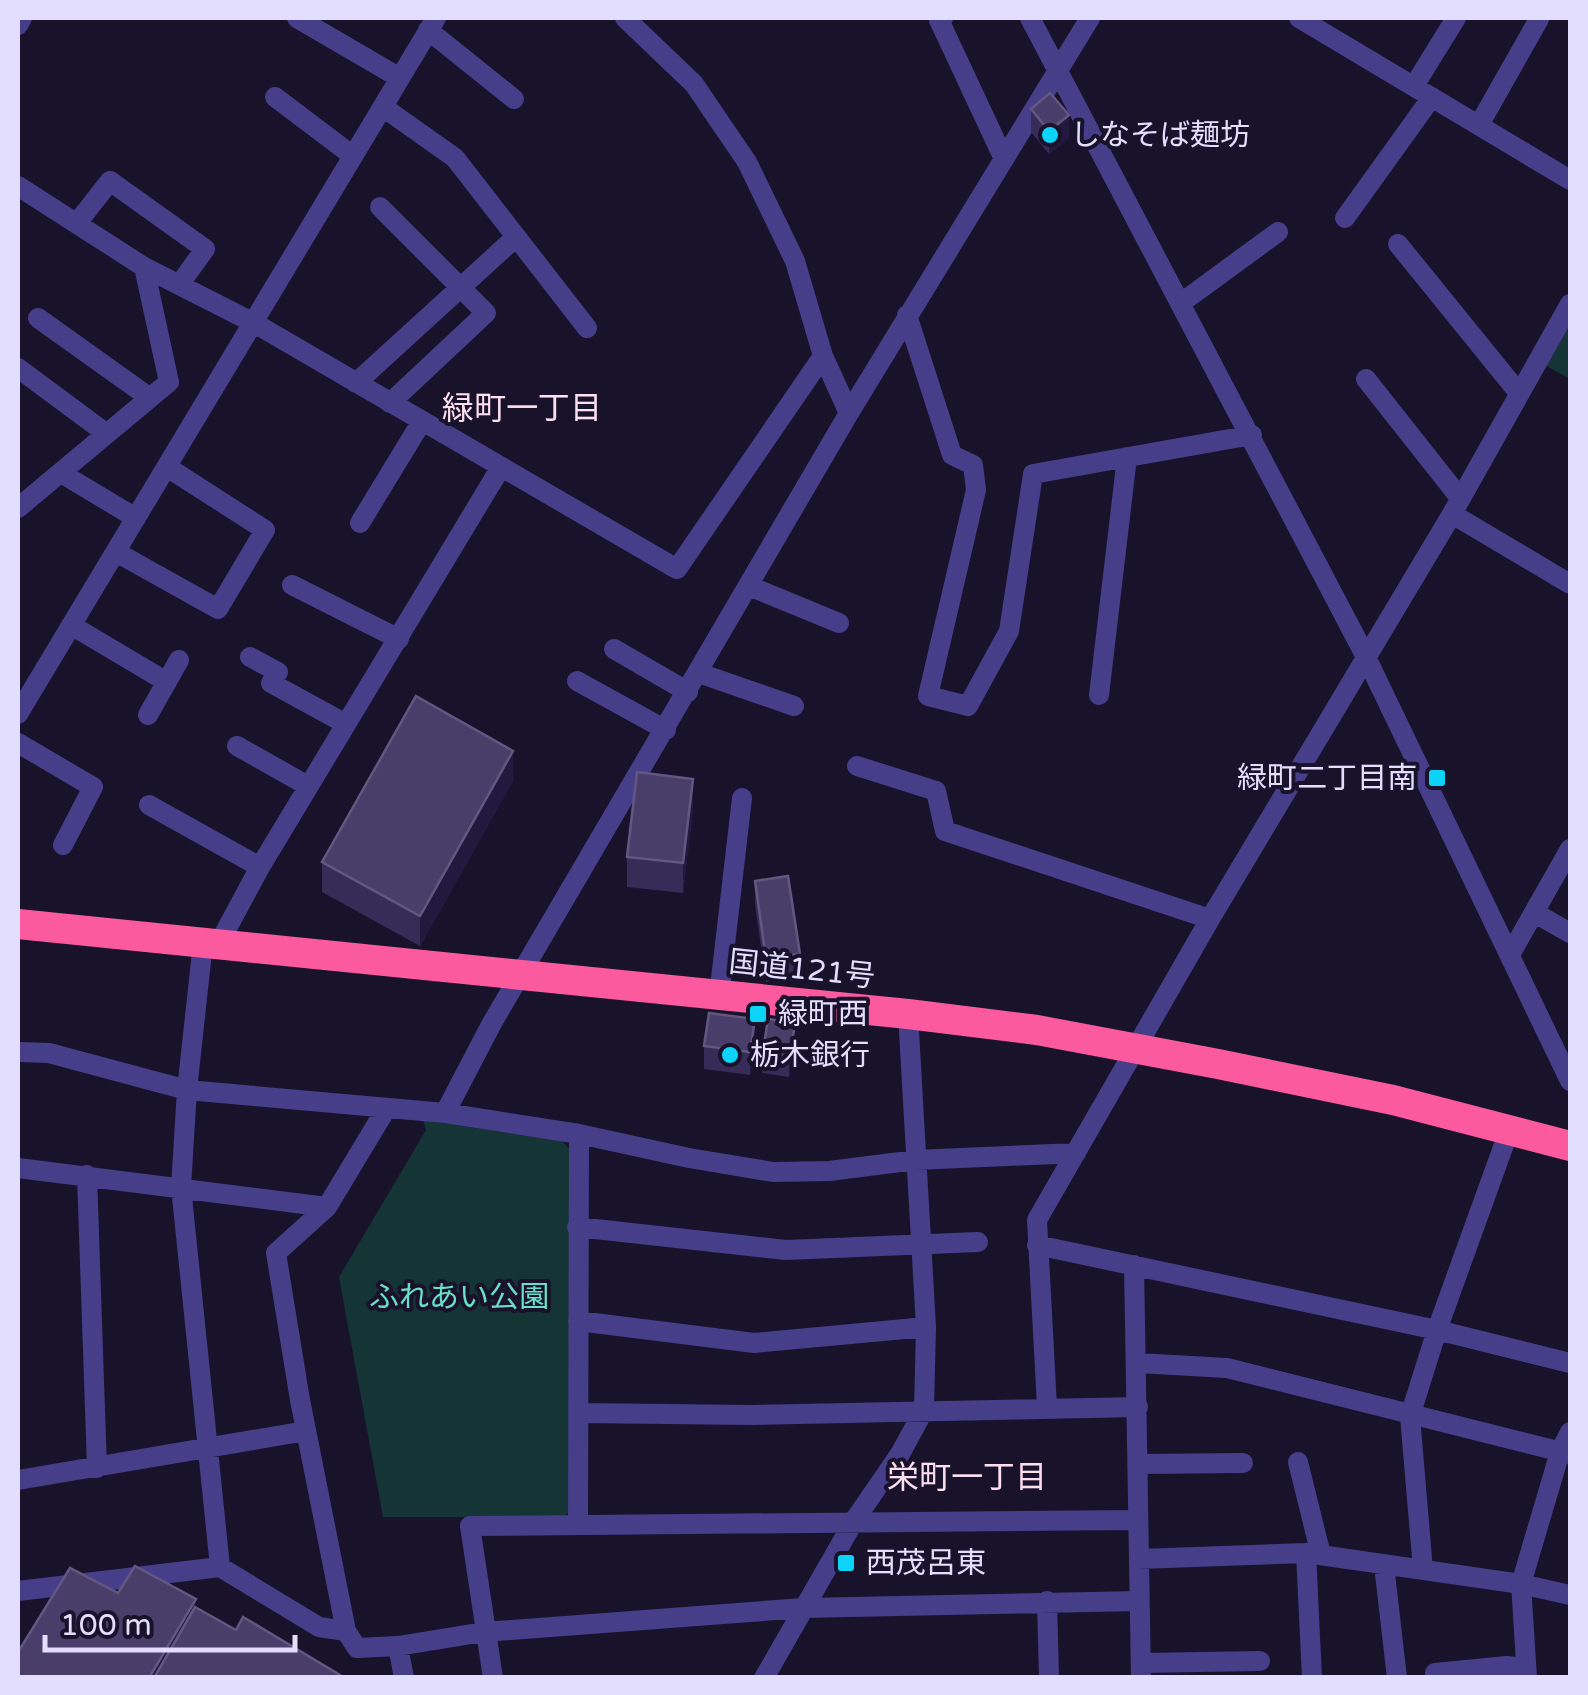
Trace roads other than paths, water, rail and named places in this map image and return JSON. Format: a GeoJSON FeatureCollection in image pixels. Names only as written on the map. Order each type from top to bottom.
{"type":"FeatureCollection","features":[{"type":"Feature","properties":{"kind":"highway","name":"国道121号"},"geometry":{"type":"LineString","coordinates":[[18,924],[1037,1030],[1393,1100],[1570,1146]]}},
{"type":"Feature","properties":{"kind":"street"},"geometry":{"type":"LineString","coordinates":[[297,18],[400,78]]}},
{"type":"Feature","properties":{"kind":"street"},"geometry":{"type":"LineString","coordinates":[[625,18],[694,84],[747,162],[794,261],[823,356],[848,413]]}},
{"type":"Feature","properties":{"kind":"street"},"geometry":{"type":"LineString","coordinates":[[943,18],[939,20],[1004,159]]}},
{"type":"Feature","properties":{"kind":"street"},"geometry":{"type":"LineString","coordinates":[[1030,18],[1366,657],[1570,1081]]}},
{"type":"Feature","properties":{"kind":"street"},"geometry":{"type":"LineString","coordinates":[[445,1113],[848,413],[1090,18]]}},
{"type":"Feature","properties":{"kind":"street"},"geometry":{"type":"LineString","coordinates":[[1299,18],[1325,24],[1422,91],[1570,180]]}},
{"type":"Feature","properties":{"kind":"street"},"geometry":{"type":"LineString","coordinates":[[1345,218],[1422,91],[1456,18]]}},
{"type":"Feature","properties":{"kind":"street"},"geometry":{"type":"LineString","coordinates":[[1479,125],[1539,19]]}},
{"type":"Feature","properties":{"kind":"street"},"geometry":{"type":"LineString","coordinates":[[18,714],[432,24],[514,99]]}},
{"type":"Feature","properties":{"kind":"street"},"geometry":{"type":"LineString","coordinates":[[275,97],[353,156]]}},
{"type":"Feature","properties":{"kind":"street"},"geometry":{"type":"LineString","coordinates":[[383,106],[455,158],[587,328]]}},
{"type":"Feature","properties":{"kind":"street"},"geometry":{"type":"LineString","coordinates":[[77,223],[110,181],[206,250],[179,285]]}},
{"type":"Feature","properties":{"kind":"street"},"geometry":{"type":"LineString","coordinates":[[18,186],[144,267],[254,323],[677,570],[823,356]]}},
{"type":"Feature","properties":{"kind":"street"},"geometry":{"type":"LineString","coordinates":[[380,206],[486,313],[390,402]]}},
{"type":"Feature","properties":{"kind":"street"},"geometry":{"type":"LineString","coordinates":[[1182,303],[1278,232]]}},
{"type":"Feature","properties":{"kind":"street"},"geometry":{"type":"LineString","coordinates":[[356,383],[516,237]]}},
{"type":"Feature","properties":{"kind":"street"},"geometry":{"type":"LineString","coordinates":[[1398,244],[1518,392]]}},
{"type":"Feature","properties":{"kind":"street"},"geometry":{"type":"LineString","coordinates":[[18,508],[169,382],[144,267]]}},
{"type":"Feature","properties":{"kind":"street"},"geometry":{"type":"LineString","coordinates":[[1047,1406],[1037,1220],[1210,919],[1456,506],[1570,304]]}},
{"type":"Feature","properties":{"kind":"street"},"geometry":{"type":"LineString","coordinates":[[907,315],[952,455],[973,464],[976,490],[928,696],[968,706],[1009,631],[1032,474],[1252,435]]}},
{"type":"Feature","properties":{"kind":"street"},"geometry":{"type":"LineString","coordinates":[[38,318],[150,398]]}},
{"type":"Feature","properties":{"kind":"street"},"geometry":{"type":"LineString","coordinates":[[18,368],[107,434]]}},
{"type":"Feature","properties":{"kind":"street"},"geometry":{"type":"LineString","coordinates":[[1366,379],[1456,506],[1570,584]]}},
{"type":"Feature","properties":{"kind":"street"},"geometry":{"type":"LineString","coordinates":[[360,524],[422,420]]}},
{"type":"Feature","properties":{"kind":"street"},"geometry":{"type":"LineString","coordinates":[[1099,695],[1127,457]]}},
{"type":"Feature","properties":{"kind":"street"},"geometry":{"type":"LineString","coordinates":[[116,552],[218,608],[265,530],[167,467]]}},
{"type":"Feature","properties":{"kind":"street"},"geometry":{"type":"LineString","coordinates":[[220,1567],[181,1187],[186,1090],[210,944],[399,639],[500,467]]}},
{"type":"Feature","properties":{"kind":"street"},"geometry":{"type":"LineString","coordinates":[[61,473],[136,518]]}},
{"type":"Feature","properties":{"kind":"street"},"geometry":{"type":"LineString","coordinates":[[292,585],[399,639]]}},
{"type":"Feature","properties":{"kind":"street"},"geometry":{"type":"LineString","coordinates":[[750,586],[839,622]]}},
{"type":"Feature","properties":{"kind":"street"},"geometry":{"type":"LineString","coordinates":[[71,626],[167,682]]}},
{"type":"Feature","properties":{"kind":"street"},"geometry":{"type":"LineString","coordinates":[[614,648],[688,692]]}},
{"type":"Feature","properties":{"kind":"street"},"geometry":{"type":"LineString","coordinates":[[250,656],[278,672],[272,683],[346,724]]}},
{"type":"Feature","properties":{"kind":"street"},"geometry":{"type":"LineString","coordinates":[[148,716],[180,660]]}},
{"type":"Feature","properties":{"kind":"street"},"geometry":{"type":"LineString","coordinates":[[699,673],[794,706]]}},
{"type":"Feature","properties":{"kind":"street"},"geometry":{"type":"LineString","coordinates":[[578,681],[666,730]]}},
{"type":"Feature","properties":{"kind":"street"},"geometry":{"type":"LineString","coordinates":[[18,742],[93,787],[63,846]]}},
{"type":"Feature","properties":{"kind":"street"},"geometry":{"type":"LineString","coordinates":[[237,746],[308,786]]}},
{"type":"Feature","properties":{"kind":"street"},"geometry":{"type":"LineString","coordinates":[[857,766],[936,791],[944,831],[1210,919]]}},
{"type":"Feature","properties":{"kind":"street"},"geometry":{"type":"LineString","coordinates":[[718,996],[742,798]]}},
{"type":"Feature","properties":{"kind":"street"},"geometry":{"type":"LineString","coordinates":[[149,805],[260,867]]}},
{"type":"Feature","properties":{"kind":"street"},"geometry":{"type":"LineString","coordinates":[[1511,953],[1570,849]]}},
{"type":"Feature","properties":{"kind":"street"},"geometry":{"type":"LineString","coordinates":[[1536,913],[1570,933]]}},
{"type":"Feature","properties":{"kind":"street"},"geometry":{"type":"LineString","coordinates":[[764,1678],[854,1521],[900,1454],[924,1410],[926,1327],[908,1014]]}},
{"type":"Feature","properties":{"kind":"street"},"geometry":{"type":"LineString","coordinates":[[18,1052],[49,1054],[186,1090],[445,1113],[579,1134],[773,1172],[916,1160],[1076,1153]]}},
{"type":"Feature","properties":{"kind":"street"},"geometry":{"type":"LineString","coordinates":[[386,1109],[327,1207],[276,1253],[280,1294],[346,1631],[357,1648],[398,1646],[484,1632],[803,1608],[1140,1601]]}},
{"type":"Feature","properties":{"kind":"street"},"geometry":{"type":"LineString","coordinates":[[1423,1570],[1410,1416],[1510,1128]]}},
{"type":"Feature","properties":{"kind":"street"},"geometry":{"type":"LineString","coordinates":[[578,1524],[579,1134]]}},
{"type":"Feature","properties":{"kind":"street"},"geometry":{"type":"LineString","coordinates":[[18,1168],[327,1207]]}},
{"type":"Feature","properties":{"kind":"street"},"geometry":{"type":"LineString","coordinates":[[87,1175],[97,1468]]}},
{"type":"Feature","properties":{"kind":"street"},"geometry":{"type":"LineString","coordinates":[[577,1227],[786,1250],[978,1242]]}},
{"type":"Feature","properties":{"kind":"street"},"geometry":{"type":"LineString","coordinates":[[1037,1246],[1437,1330],[1570,1363]]}},
{"type":"Feature","properties":{"kind":"street"},"geometry":{"type":"LineString","coordinates":[[1134,1265],[1141,1670],[1260,1661]]}},
{"type":"Feature","properties":{"kind":"street"},"geometry":{"type":"LineString","coordinates":[[578,1321],[754,1343],[926,1327]]}},
{"type":"Feature","properties":{"kind":"street"},"geometry":{"type":"LineString","coordinates":[[1138,1363],[1227,1368],[1565,1452]]}},
{"type":"Feature","properties":{"kind":"street"},"geometry":{"type":"LineString","coordinates":[[579,1413],[1138,1407]]}},
{"type":"Feature","properties":{"kind":"street"},"geometry":{"type":"LineString","coordinates":[[18,1480],[306,1432]]}},
{"type":"Feature","properties":{"kind":"street"},"geometry":{"type":"LineString","coordinates":[[1435,1673],[1507,1666],[1527,1673],[1522,1584],[1570,1432]]}},
{"type":"Feature","properties":{"kind":"street"},"geometry":{"type":"LineString","coordinates":[[1298,1462],[1313,1554],[1312,1678]]}},
{"type":"Feature","properties":{"kind":"street"},"geometry":{"type":"LineString","coordinates":[[1138,1464],[1243,1463]]}},
{"type":"Feature","properties":{"kind":"street"},"geometry":{"type":"LineString","coordinates":[[493,1678],[470,1526],[1138,1520]]}},
{"type":"Feature","properties":{"kind":"street"},"geometry":{"type":"LineString","coordinates":[[1139,1560],[1313,1554],[1522,1584],[1570,1595]]}},
{"type":"Feature","properties":{"kind":"street"},"geometry":{"type":"LineString","coordinates":[[1384,1565],[1397,1678]]}},
{"type":"Feature","properties":{"kind":"street"},"geometry":{"type":"LineString","coordinates":[[18,1592],[220,1567],[319,1627],[346,1631]]}},
{"type":"Feature","properties":{"kind":"street"},"geometry":{"type":"LineString","coordinates":[[1046,1601],[1049,1678]]}},
{"type":"Feature","properties":{"kind":"street"},"geometry":{"type":"LineString","coordinates":[[398,1646],[404,1678]]}},
{"type":"Feature","properties":{"kind":"place","name":"しなそば麺坊"},"geometry":{"type":"Point","coordinates":[1050,135]}},
{"type":"Feature","properties":{"kind":"place","name":"緑町二丁目南"},"geometry":{"type":"Point","coordinates":[1437,778]}},
{"type":"Feature","properties":{"kind":"place","name":"緑町西"},"geometry":{"type":"Point","coordinates":[758,1014]}},
{"type":"Feature","properties":{"kind":"place","name":"栃木銀行"},"geometry":{"type":"Point","coordinates":[730,1055]}},
{"type":"Feature","properties":{"kind":"place","name":"西茂呂東"},"geometry":{"type":"Point","coordinates":[846,1563]}},
{"type":"Feature","properties":{"kind":"district","name":"緑町一丁目"},"geometry":{"type":"Point","coordinates":[522,408]}},
{"type":"Feature","properties":{"kind":"district","name":"栄町一丁目"},"geometry":{"type":"Point","coordinates":[967,1477]}},
{"type":"Feature","properties":{"kind":"park label","name":"ふれあい公園"},"geometry":{"type":"Point","coordinates":[459,1297]}}]}
